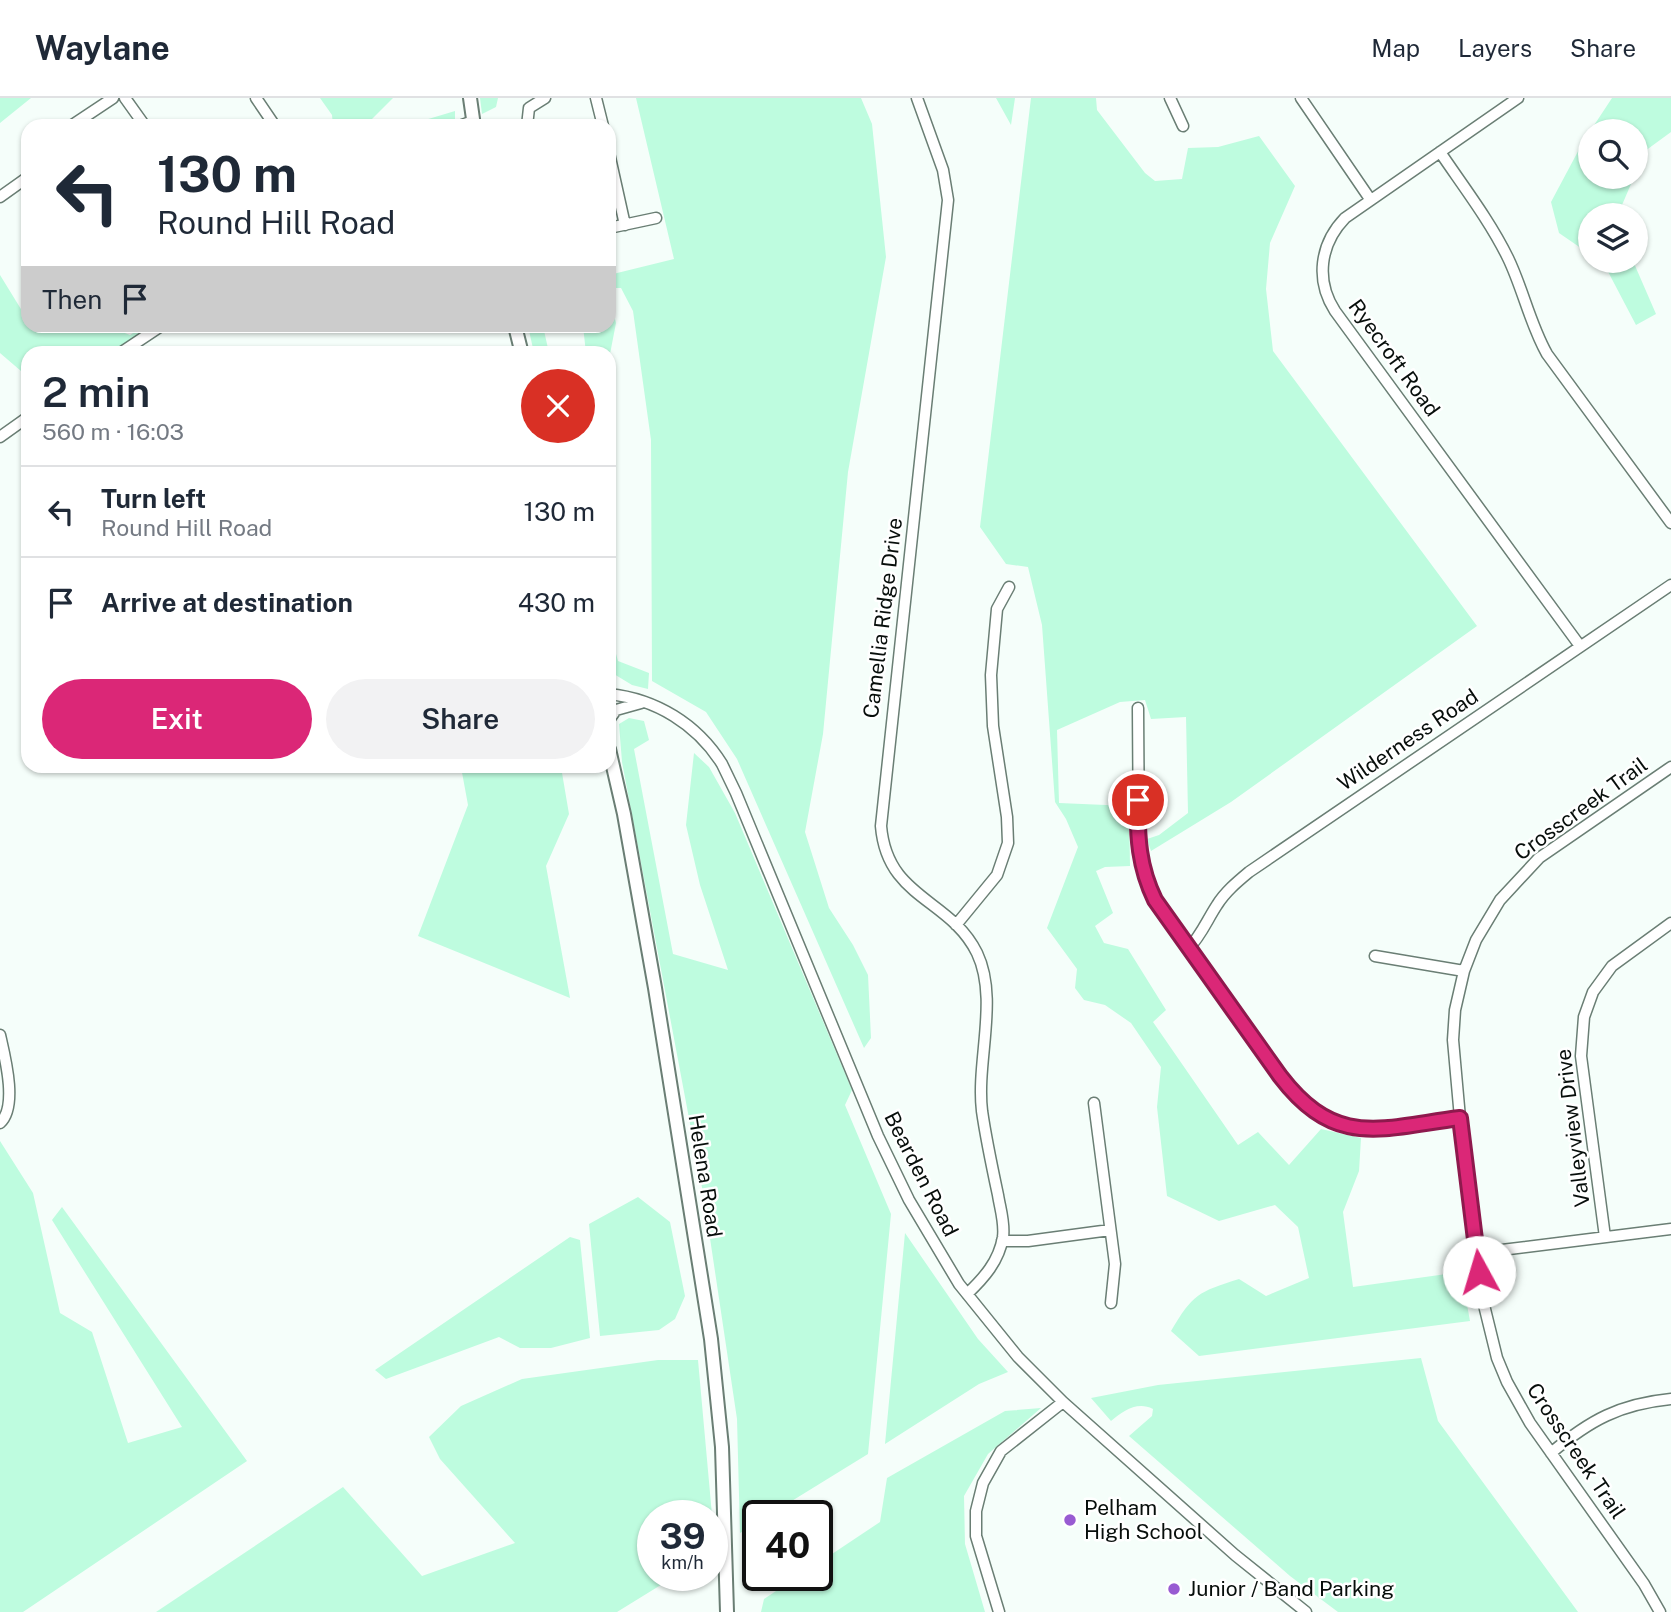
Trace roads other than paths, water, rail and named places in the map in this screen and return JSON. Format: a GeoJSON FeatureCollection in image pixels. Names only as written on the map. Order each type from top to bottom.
{"type":"FeatureCollection","features":[{"type":"Feature","properties":{"kind":"main road"},"geometry":{"type":"LineString","coordinates":[[470,98],[472,119]]}},
{"type":"Feature","properties":{"kind":"main road","name":"Helena Road"},"geometry":{"type":"LineString","coordinates":[[614,773],[655,988],[714,1362],[725,1489],[727,1612]]}},
{"type":"Feature","properties":{"kind":"street"},"geometry":{"type":"LineString","coordinates":[[82,119],[113,98]]}},
{"type":"Feature","properties":{"kind":"street"},"geometry":{"type":"LineString","coordinates":[[125,98],[140,119]]}},
{"type":"Feature","properties":{"kind":"street"},"geometry":{"type":"LineString","coordinates":[[256,98],[270,119]]}},
{"type":"Feature","properties":{"kind":"street"},"geometry":{"type":"LineString","coordinates":[[526,119],[529,108],[545,98]]}},
{"type":"Feature","properties":{"kind":"street"},"geometry":{"type":"LineString","coordinates":[[596,98],[601,119]]}},
{"type":"Feature","properties":{"kind":"street","name":"Camellia Ridge Drive"},"geometry":{"type":"LineString","coordinates":[[917,98],[943,170],[948,200],[881,826],[885,849],[900,878],[965,934],[977,954],[985,980],[982,1109],[1003,1222],[1002,1241]]}},
{"type":"Feature","properties":{"kind":"street"},"geometry":{"type":"LineString","coordinates":[[1170,98],[1183,126]]}},
{"type":"Feature","properties":{"kind":"street"},"geometry":{"type":"LineString","coordinates":[[1301,98],[1370,199]]}},
{"type":"Feature","properties":{"kind":"street","name":"Ryecroft Road"},"geometry":{"type":"LineString","coordinates":[[1518,98],[1370,199],[1338,225],[1327,243],[1322,269],[1324,287],[1329,302],[1580,646]]}},
{"type":"Feature","properties":{"kind":"street"},"geometry":{"type":"LineString","coordinates":[[1440,152],[1506,254],[1519,282],[1536,333],[1547,354],[1671,523]]}},
{"type":"Feature","properties":{"kind":"street"},"geometry":{"type":"LineString","coordinates":[[0,197],[21,182]]}},
{"type":"Feature","properties":{"kind":"street"},"geometry":{"type":"LineString","coordinates":[[616,184],[625,225]]}},
{"type":"Feature","properties":{"kind":"street"},"geometry":{"type":"LineString","coordinates":[[616,227],[656,218]]}},
{"type":"Feature","properties":{"kind":"street"},"geometry":{"type":"LineString","coordinates":[[131,346],[151,333]]}},
{"type":"Feature","properties":{"kind":"street"},"geometry":{"type":"LineString","coordinates":[[0,437],[21,421]]}},
{"type":"Feature","properties":{"kind":"street","name":"Wilderness Road"},"geometry":{"type":"LineString","coordinates":[[1188,949],[1218,903],[1249,872],[1671,585]]}},
{"type":"Feature","properties":{"kind":"street"},"geometry":{"type":"LineString","coordinates":[[956,925],[997,875],[1008,843],[1007,817],[993,726],[991,675],[997,609],[1009,587]]}},
{"type":"Feature","properties":{"kind":"street","name":"Bearden Road"},"geometry":{"type":"LineString","coordinates":[[616,696],[667,711],[693,728],[725,770],[882,1144],[923,1225],[967,1294],[1018,1357],[1063,1402],[1235,1555],[1306,1612]]}},
{"type":"Feature","properties":{"kind":"street"},"geometry":{"type":"LineString","coordinates":[[616,709],[645,703]]}},
{"type":"Feature","properties":{"kind":"street"},"geometry":{"type":"LineString","coordinates":[[1138,708],[1139,853],[1145,877],[1155,900],[1188,949],[1286,1085],[1319,1116],[1338,1125],[1365,1129],[1460,1118]]}},
{"type":"Feature","properties":{"kind":"street","name":"Crosscreek Trail"},"geometry":{"type":"LineString","coordinates":[[1660,1612],[1644,1584],[1521,1410],[1496,1358],[1483,1301],[1452,1040],[1455,1010],[1464,971],[1476,940],[1491,912],[1512,885],[1553,848],[1671,767]]}},
{"type":"Feature","properties":{"kind":"street","name":"Valleyview Drive"},"geometry":{"type":"LineString","coordinates":[[1605,1237],[1581,1056],[1584,1017],[1593,992],[1612,966],[1671,923]]}},
{"type":"Feature","properties":{"kind":"street"},"geometry":{"type":"LineString","coordinates":[[1375,956],[1464,971]]}},
{"type":"Feature","properties":{"kind":"street"},"geometry":{"type":"LineString","coordinates":[[0,1035],[10,1103],[6,1118],[0,1123]]}},
{"type":"Feature","properties":{"kind":"street"},"geometry":{"type":"LineString","coordinates":[[1094,1103],[1115,1278],[1111,1303]]}},
{"type":"Feature","properties":{"kind":"street"},"geometry":{"type":"LineString","coordinates":[[1477,1254],[1671,1229]]}},
{"type":"Feature","properties":{"kind":"street"},"geometry":{"type":"LineString","coordinates":[[967,1294],[992,1266],[1002,1241],[1028,1241],[1110,1230]]}},
{"type":"Feature","properties":{"kind":"street"},"geometry":{"type":"LineString","coordinates":[[1551,1453],[1587,1426],[1613,1411],[1636,1404],[1671,1399]]}},
{"type":"Feature","properties":{"kind":"street"},"geometry":{"type":"LineString","coordinates":[[999,1612],[978,1540],[975,1522],[978,1499],[996,1457],[1007,1445],[1063,1402]]}},
{"type":"Feature","properties":{"kind":"place","name":"Pelham High School"},"geometry":{"type":"Point","coordinates":[1070,1520]}},
{"type":"Feature","properties":{"kind":"place","name":"Junior / Band Parking"},"geometry":{"type":"Point","coordinates":[1174,1589]}}]}
